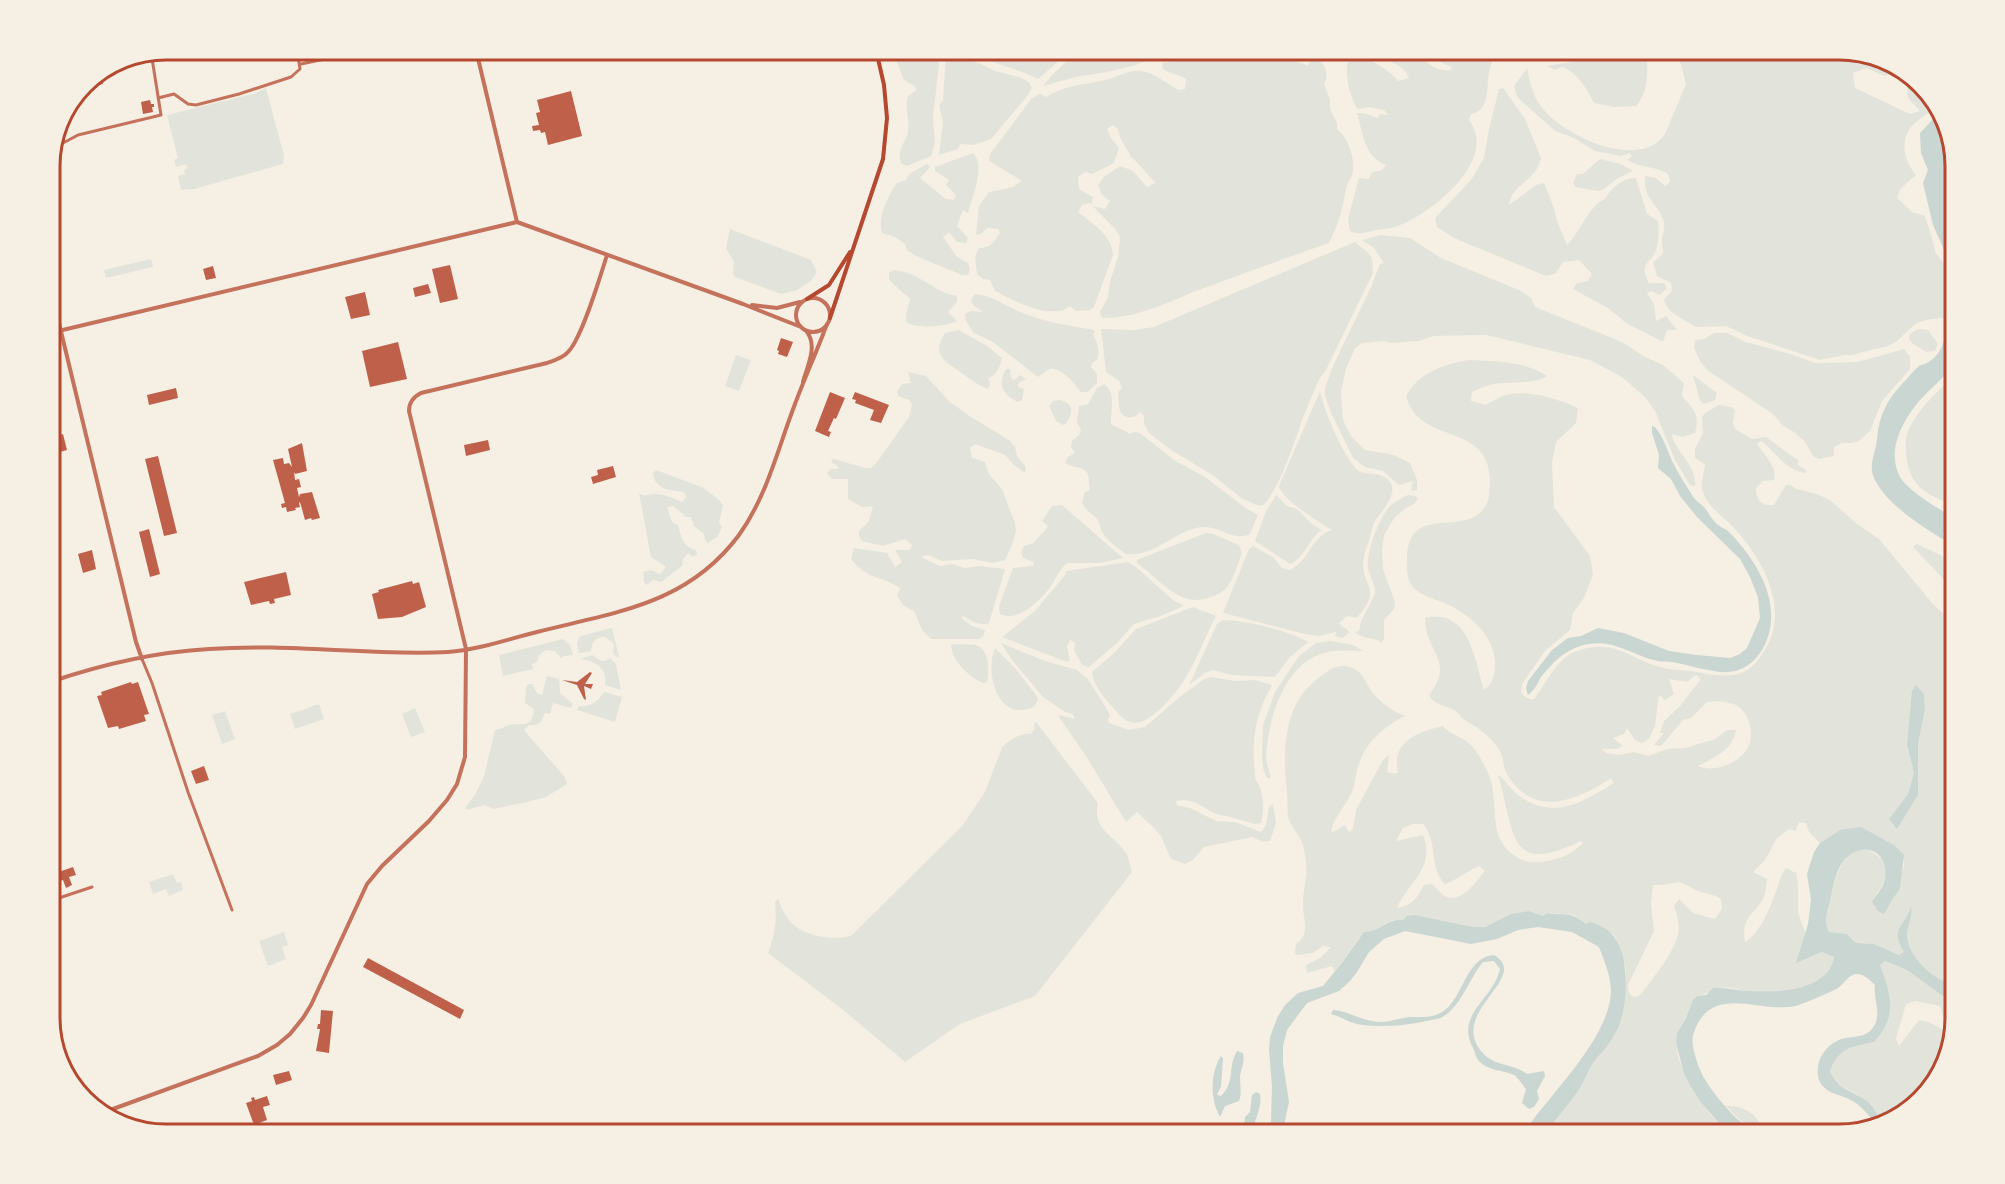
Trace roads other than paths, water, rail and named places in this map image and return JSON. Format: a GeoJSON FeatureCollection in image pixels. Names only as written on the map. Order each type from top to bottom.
{"type":"FeatureCollection","features":[{"type":"Feature","properties":{"kind":"main road"},"geometry":{"type":"LineString","coordinates":[[830,318],[878,180],[885,146],[886,100],[878,60]]}},
{"type":"Feature","properties":{"kind":"main road"},"geometry":{"type":"LineString","coordinates":[[805,300],[819,293],[834,280],[856,241]]}},
{"type":"Feature","properties":{"kind":"street"},"geometry":{"type":"LineString","coordinates":[[158,98],[174,94],[188,104],[196,105],[247,92],[291,77],[298,72],[300,60]]}},
{"type":"Feature","properties":{"kind":"street"},"geometry":{"type":"LineString","coordinates":[[301,64],[320,60]]}},
{"type":"Feature","properties":{"kind":"street"},"geometry":{"type":"LineString","coordinates":[[478,60],[517,222]]}},
{"type":"Feature","properties":{"kind":"street"},"geometry":{"type":"LineString","coordinates":[[63,143],[78,135],[161,115],[153,61]]}},
{"type":"Feature","properties":{"kind":"street"},"geometry":{"type":"LineString","coordinates":[[232,910],[134,633],[60,330],[517,222],[743,304],[802,328],[816,331],[827,324]]}},
{"type":"Feature","properties":{"kind":"street"},"geometry":{"type":"LineString","coordinates":[[112,1109],[254,1058],[277,1045],[299,1024],[311,1005],[367,884],[442,807],[457,784],[463,767],[466,747],[466,649],[409,411],[410,404],[413,398],[429,391],[548,363],[565,355],[571,349],[578,334],[607,255]]}},
{"type":"Feature","properties":{"kind":"street"},"geometry":{"type":"LineString","coordinates":[[60,680],[142,659],[217,648],[441,652],[466,649],[634,608],[663,597],[689,582],[732,544],[751,517],[764,492],[799,394],[830,318],[829,309],[824,302],[816,298],[777,308],[743,304]]}},
{"type":"Feature","properties":{"kind":"street"},"geometry":{"type":"LineString","coordinates":[[799,394],[812,347],[811,337],[796,319],[799,305],[805,300]]}},
{"type":"Feature","properties":{"kind":"street"},"geometry":{"type":"LineString","coordinates":[[60,898],[92,887]]}}]}
